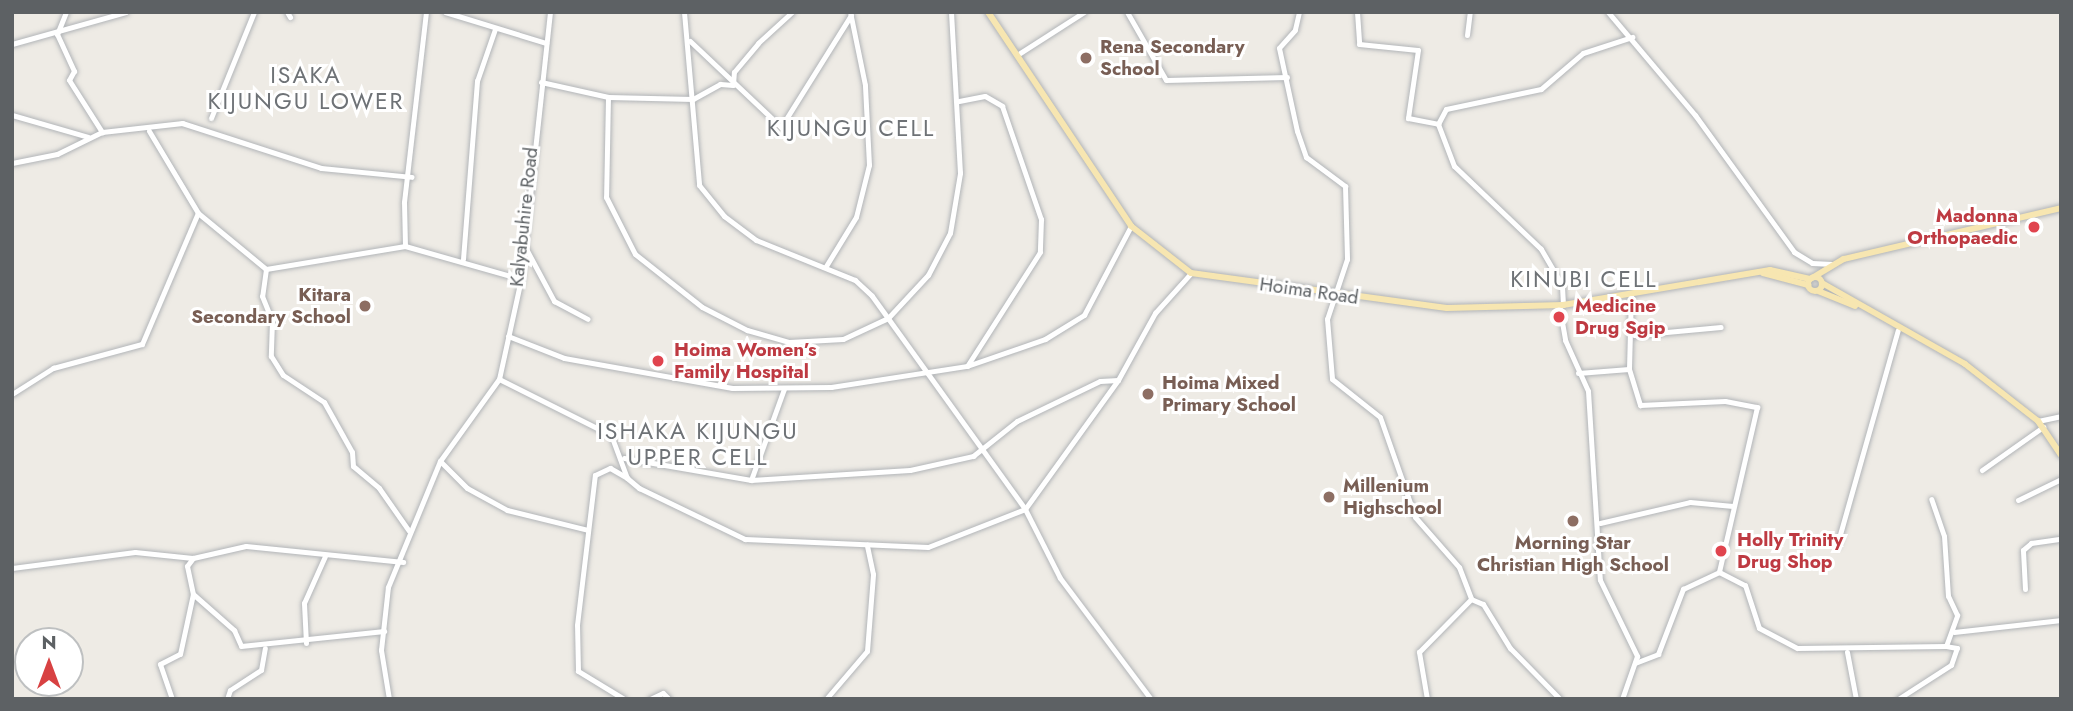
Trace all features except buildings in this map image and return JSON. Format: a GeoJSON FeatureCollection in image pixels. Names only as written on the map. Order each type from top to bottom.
{"type":"FeatureCollection","features":[{"type":"Feature","properties":{"kind":"main road","name":"Hoima Road"},"geometry":{"type":"LineString","coordinates":[[988,12],[1020,53],[1131,226],[1191,273],[1420,307],[1561,305],[1758,272],[1810,281]]}},
{"type":"Feature","properties":{"kind":"main road"},"geometry":{"type":"LineString","coordinates":[[1810,281],[1829,265],[2061,208]]}},
{"type":"Feature","properties":{"kind":"main road"},"geometry":{"type":"LineString","coordinates":[[1818,291],[1829,265]]}},
{"type":"Feature","properties":{"kind":"main road"},"geometry":{"type":"LineString","coordinates":[[1810,281],[1822,282],[1857,307],[1965,364],[2040,424],[2061,455]]}},
{"type":"Feature","properties":{"kind":"main road"},"geometry":{"type":"LineString","coordinates":[[1810,281],[1818,291],[1857,307]]}},
{"type":"Feature","properties":{"kind":"street"},"geometry":{"type":"LineString","coordinates":[[66,12],[57,34],[75,71],[70,82],[102,132]]}},
{"type":"Feature","properties":{"kind":"street"},"geometry":{"type":"LineString","coordinates":[[12,44],[57,34],[126,12]]}},
{"type":"Feature","properties":{"kind":"street"},"geometry":{"type":"LineString","coordinates":[[211,118],[254,12]]}},
{"type":"Feature","properties":{"kind":"street"},"geometry":{"type":"LineString","coordinates":[[405,246],[404,201],[412,177],[426,12]]}},
{"type":"Feature","properties":{"kind":"street"},"geometry":{"type":"LineString","coordinates":[[445,12],[546,43]]}},
{"type":"Feature","properties":{"kind":"street","name":"Kalyabuhire Road"},"geometry":{"type":"LineString","coordinates":[[389,699],[384,631],[388,587],[403,562],[409,531],[440,461],[499,379],[521,279],[550,12]]}},
{"type":"Feature","properties":{"kind":"street"},"geometry":{"type":"LineString","coordinates":[[684,12],[690,41],[696,174],[710,200],[756,240],[855,279],[888,318],[979,453],[1025,509],[1060,578],[1151,699]]}},
{"type":"Feature","properties":{"kind":"street"},"geometry":{"type":"LineString","coordinates":[[733,85],[734,72],[758,43],[792,12]]}},
{"type":"Feature","properties":{"kind":"street"},"geometry":{"type":"LineString","coordinates":[[608,97],[604,172],[610,214],[635,254],[677,290],[723,319],[789,342],[843,339],[888,318],[928,275],[950,233],[960,173],[959,101],[951,12]]}},
{"type":"Feature","properties":{"kind":"street"},"geometry":{"type":"LineString","coordinates":[[1020,53],[1084,12]]}},
{"type":"Feature","properties":{"kind":"street"},"geometry":{"type":"LineString","coordinates":[[1126,12],[1166,80],[1252,73],[1287,77]]}},
{"type":"Feature","properties":{"kind":"street"},"geometry":{"type":"LineString","coordinates":[[1298,12],[1295,30],[1279,48],[1306,157],[1345,186],[1347,259],[1327,319],[1332,379],[1380,417],[1411,510],[1460,568],[1471,599],[1560,699]]}},
{"type":"Feature","properties":{"kind":"street"},"geometry":{"type":"LineString","coordinates":[[1357,12],[1359,44],[1418,50],[1408,118],[1438,124]]}},
{"type":"Feature","properties":{"kind":"street"},"geometry":{"type":"LineString","coordinates":[[1467,35],[1470,12]]}},
{"type":"Feature","properties":{"kind":"street"},"geometry":{"type":"LineString","coordinates":[[1608,12],[1632,37],[1794,252],[1812,263],[1829,265]]}},
{"type":"Feature","properties":{"kind":"street"},"geometry":{"type":"LineString","coordinates":[[690,41],[733,85],[784,127],[850,13]]}},
{"type":"Feature","properties":{"kind":"street"},"geometry":{"type":"LineString","coordinates":[[826,266],[856,217],[869,165],[866,85],[850,13]]}},
{"type":"Feature","properties":{"kind":"street"},"geometry":{"type":"LineString","coordinates":[[463,259],[477,81],[495,29]]}},
{"type":"Feature","properties":{"kind":"street"},"geometry":{"type":"LineString","coordinates":[[1622,699],[1635,663],[1632,640],[1602,588],[1600,523],[1590,492],[1588,391],[1578,373],[1561,305],[1562,285],[1541,249],[1454,166],[1438,124],[1446,108],[1541,89],[1583,53],[1632,37]]}},
{"type":"Feature","properties":{"kind":"street"},"geometry":{"type":"LineString","coordinates":[[541,82],[608,97],[693,99],[720,84],[733,85]]}},
{"type":"Feature","properties":{"kind":"street"},"geometry":{"type":"LineString","coordinates":[[959,101],[985,96],[1002,106],[1041,219],[1040,252],[967,366]]}},
{"type":"Feature","properties":{"kind":"street"},"geometry":{"type":"LineString","coordinates":[[12,115],[88,137]]}},
{"type":"Feature","properties":{"kind":"street"},"geometry":{"type":"LineString","coordinates":[[12,163],[57,154],[102,132],[149,131],[182,123],[309,165],[412,177]]}},
{"type":"Feature","properties":{"kind":"street"},"geometry":{"type":"LineString","coordinates":[[149,131],[198,213],[266,268],[405,246],[463,259],[521,279]]}},
{"type":"Feature","properties":{"kind":"street"},"geometry":{"type":"LineString","coordinates":[[12,394],[53,368],[142,344],[198,213]]}},
{"type":"Feature","properties":{"kind":"street"},"geometry":{"type":"LineString","coordinates":[[508,336],[575,360],[732,388],[784,389],[967,366],[1045,339],[1084,314],[1131,226]]}},
{"type":"Feature","properties":{"kind":"street"},"geometry":{"type":"LineString","coordinates":[[523,242],[554,301],[588,319]]}},
{"type":"Feature","properties":{"kind":"street"},"geometry":{"type":"LineString","coordinates":[[266,268],[262,296],[272,321],[271,356],[283,374],[324,402],[352,452],[353,466],[379,488],[409,531]]}},
{"type":"Feature","properties":{"kind":"street"},"geometry":{"type":"LineString","coordinates":[[624,699],[577,667],[588,530],[597,471],[610,468],[752,541],[869,548],[928,547],[1025,509],[1118,380],[1144,329],[1191,273]]}},
{"type":"Feature","properties":{"kind":"street"},"geometry":{"type":"LineString","coordinates":[[1631,293],[1634,335],[1629,369],[1640,405],[1756,405],[1752,450],[1733,506],[1719,572]]}},
{"type":"Feature","properties":{"kind":"street"},"geometry":{"type":"LineString","coordinates":[[1634,335],[1721,327]]}},
{"type":"Feature","properties":{"kind":"street"},"geometry":{"type":"LineString","coordinates":[[1837,545],[1898,330]]}},
{"type":"Feature","properties":{"kind":"street"},"geometry":{"type":"LineString","coordinates":[[1578,373],[1629,369]]}},
{"type":"Feature","properties":{"kind":"street"},"geometry":{"type":"LineString","coordinates":[[499,379],[611,435],[624,458],[627,478]]}},
{"type":"Feature","properties":{"kind":"street"},"geometry":{"type":"LineString","coordinates":[[624,458],[751,480],[863,477],[979,453],[1017,421],[1100,381],[1118,380]]}},
{"type":"Feature","properties":{"kind":"street"},"geometry":{"type":"LineString","coordinates":[[751,480],[784,389]]}},
{"type":"Feature","properties":{"kind":"street"},"geometry":{"type":"LineString","coordinates":[[1982,470],[2040,424],[2061,416]]}},
{"type":"Feature","properties":{"kind":"street"},"geometry":{"type":"LineString","coordinates":[[440,461],[467,488],[507,510],[588,530]]}},
{"type":"Feature","properties":{"kind":"street"},"geometry":{"type":"LineString","coordinates":[[2018,500],[2061,479]]}},
{"type":"Feature","properties":{"kind":"street"},"geometry":{"type":"LineString","coordinates":[[1931,499],[1944,536],[1954,632],[1946,646]]}},
{"type":"Feature","properties":{"kind":"street"},"geometry":{"type":"LineString","coordinates":[[1600,523],[1690,502],[1733,506]]}},
{"type":"Feature","properties":{"kind":"street"},"geometry":{"type":"LineString","coordinates":[[2025,589],[2023,550],[2031,543],[2061,539]]}},
{"type":"Feature","properties":{"kind":"street"},"geometry":{"type":"LineString","coordinates":[[12,568],[128,552],[193,558],[246,546],[403,562]]}},
{"type":"Feature","properties":{"kind":"street"},"geometry":{"type":"LineString","coordinates":[[826,699],[867,651],[869,548]]}},
{"type":"Feature","properties":{"kind":"street"},"geometry":{"type":"LineString","coordinates":[[306,643],[304,603],[325,556]]}},
{"type":"Feature","properties":{"kind":"street"},"geometry":{"type":"LineString","coordinates":[[172,699],[160,664],[180,654],[193,594],[187,566],[193,558]]}},
{"type":"Feature","properties":{"kind":"street"},"geometry":{"type":"LineString","coordinates":[[1635,663],[1658,654],[1683,589],[1719,572],[1743,583],[1752,619],[1774,639],[1847,652],[1946,646],[1956,648],[1951,665],[1898,699]]}},
{"type":"Feature","properties":{"kind":"street"},"geometry":{"type":"LineString","coordinates":[[193,594],[234,630],[239,646],[265,648],[384,631]]}},
{"type":"Feature","properties":{"kind":"street"},"geometry":{"type":"LineString","coordinates":[[1427,699],[1419,652],[1471,599]]}},
{"type":"Feature","properties":{"kind":"street"},"geometry":{"type":"LineString","coordinates":[[1954,632],[2061,620]]}},
{"type":"Feature","properties":{"kind":"street"},"geometry":{"type":"LineString","coordinates":[[227,699],[230,690],[261,670],[265,648]]}},
{"type":"Feature","properties":{"kind":"street"},"geometry":{"type":"LineString","coordinates":[[1847,652],[1856,699]]}},
{"type":"Feature","properties":{"kind":"street"},"geometry":{"type":"LineString","coordinates":[[650,699],[663,693],[669,699]]}},
{"type":"Feature","properties":{"kind":"place","name":"Rena Secondary School"},"geometry":{"type":"Point","coordinates":[1086,58]}},
{"type":"Feature","properties":{"kind":"place","name":"Madonna Orthopaedic"},"geometry":{"type":"Point","coordinates":[2034,227]}},
{"type":"Feature","properties":{"kind":"place","name":"Kitara Secondary School"},"geometry":{"type":"Point","coordinates":[365,306]}},
{"type":"Feature","properties":{"kind":"place","name":"Medicine Drug Sgip"},"geometry":{"type":"Point","coordinates":[1559,317]}},
{"type":"Feature","properties":{"kind":"place","name":"Hoima Women’s Family Hospital"},"geometry":{"type":"Point","coordinates":[658,361]}},
{"type":"Feature","properties":{"kind":"place","name":"Hoima Mixed Primary School"},"geometry":{"type":"Point","coordinates":[1148,394]}},
{"type":"Feature","properties":{"kind":"place","name":"Millenium Highschool"},"geometry":{"type":"Point","coordinates":[1329,497]}},
{"type":"Feature","properties":{"kind":"place","name":"Morning Star Christian High School"},"geometry":{"type":"Point","coordinates":[1573,521]}},
{"type":"Feature","properties":{"kind":"place","name":"Holly Trinity Drug Shop"},"geometry":{"type":"Point","coordinates":[1721,551]}},
{"type":"Feature","properties":{"kind":"district","name":"ISAKA KIJUNGU LOWER"},"geometry":{"type":"Point","coordinates":[306,88]}},
{"type":"Feature","properties":{"kind":"district","name":"KIJUNGU CELL"},"geometry":{"type":"Point","coordinates":[851,128]}},
{"type":"Feature","properties":{"kind":"district","name":"KINUBI CELL"},"geometry":{"type":"Point","coordinates":[1584,279]}},
{"type":"Feature","properties":{"kind":"district","name":"ISHAKA KIJUNGU UPPER CELL"},"geometry":{"type":"Point","coordinates":[698,444]}}]}
